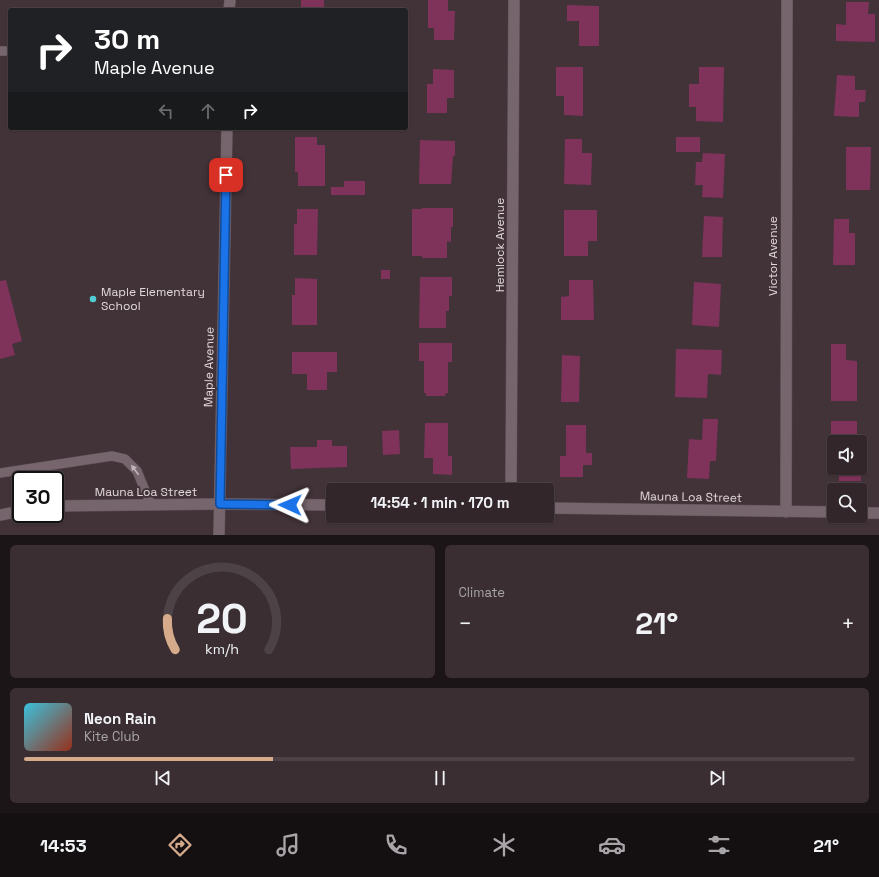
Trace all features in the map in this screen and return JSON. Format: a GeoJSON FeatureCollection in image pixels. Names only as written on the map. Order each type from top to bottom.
{"type":"FeatureCollection","features":[{"type":"Feature","properties":{"kind":"street","name":"Hemlock Avenue"},"geometry":{"type":"LineString","coordinates":[[511,483],[514,0]]}},
{"type":"Feature","properties":{"kind":"street","name":"Victor Avenue"},"geometry":{"type":"LineString","coordinates":[[786,512],[787,0]]}},
{"type":"Feature","properties":{"kind":"street","name":"Maple Avenue"},"geometry":{"type":"LineString","coordinates":[[219,535],[227,130]]}},
{"type":"Feature","properties":{"kind":"street","name":"Mauna Loa Street"},"geometry":{"type":"LineString","coordinates":[[64,506],[220,504],[326,505]]}},
{"type":"Feature","properties":{"kind":"street","name":"Mauna Loa Street"},"geometry":{"type":"LineString","coordinates":[[554,508],[827,512]]}},
{"type":"Feature","properties":{"kind":"street"},"geometry":{"type":"LineString","coordinates":[[0,515],[12,513]]}},
{"type":"Feature","properties":{"kind":"street"},"geometry":{"type":"LineString","coordinates":[[867,513],[879,513]]}},
{"type":"Feature","properties":{"kind":"lane"},"geometry":{"type":"LineString","coordinates":[[0,473],[112,456],[125,459],[137,470],[151,505]]}},
{"type":"Feature","properties":{"kind":"building"},"geometry":{"type":"Polygon","coordinates":[[[301,0],[324,0],[324,8],[301,8],[301,0]]]}},
{"type":"Feature","properties":{"kind":"building"},"geometry":{"type":"Polygon","coordinates":[[[428,0],[448,0],[448,11],[455,11],[454,40],[434,40],[434,28],[428,28],[428,0]]]}},
{"type":"Feature","properties":{"kind":"building"},"geometry":{"type":"Polygon","coordinates":[[[846,2],[869,2],[868,14],[875,14],[875,42],[836,41],[836,24],[846,25],[846,2]]]}},
{"type":"Feature","properties":{"kind":"building"},"geometry":{"type":"Polygon","coordinates":[[[567,5],[599,6],[599,46],[579,46],[579,21],[567,21],[567,5]]]}},
{"type":"Feature","properties":{"kind":"building"},"geometry":{"type":"Polygon","coordinates":[[[556,67],[583,67],[583,116],[564,115],[564,96],[556,96],[556,67]]]}},
{"type":"Feature","properties":{"kind":"building"},"geometry":{"type":"Polygon","coordinates":[[[699,67],[724,67],[723,122],[696,121],[696,107],[689,107],[689,84],[699,84],[699,67]]]}},
{"type":"Feature","properties":{"kind":"building"},"geometry":{"type":"Polygon","coordinates":[[[433,69],[454,70],[454,98],[447,98],[447,113],[427,113],[427,84],[433,84],[433,69]]]}},
{"type":"Feature","properties":{"kind":"building"},"geometry":{"type":"Polygon","coordinates":[[[837,75],[855,76],[855,90],[866,90],[865,102],[859,102],[859,117],[834,116],[837,75]]]}},
{"type":"Feature","properties":{"kind":"building"},"geometry":{"type":"Polygon","coordinates":[[[295,137],[317,137],[317,145],[325,145],[325,186],[298,186],[298,172],[295,172],[295,137]]]}},
{"type":"Feature","properties":{"kind":"building"},"geometry":{"type":"Polygon","coordinates":[[[676,137],[700,137],[700,152],[676,152],[676,137]]]}},
{"type":"Feature","properties":{"kind":"building"},"geometry":{"type":"Polygon","coordinates":[[[565,139],[582,139],[582,153],[592,153],[591,185],[564,184],[565,139]]]}},
{"type":"Feature","properties":{"kind":"building"},"geometry":{"type":"Polygon","coordinates":[[[420,140],[455,141],[455,156],[453,156],[451,184],[419,184],[420,140]]]}},
{"type":"Feature","properties":{"kind":"building"},"geometry":{"type":"Polygon","coordinates":[[[846,147],[871,147],[870,190],[846,190],[846,147]]]}},
{"type":"Feature","properties":{"kind":"building"},"geometry":{"type":"Polygon","coordinates":[[[703,153],[725,154],[723,198],[702,197],[703,185],[695,185],[696,162],[702,162],[703,153]]]}},
{"type":"Feature","properties":{"kind":"building"},"geometry":{"type":"Polygon","coordinates":[[[344,181],[365,181],[365,195],[331,195],[331,187],[344,187],[344,181]]]}},
{"type":"Feature","properties":{"kind":"building"},"geometry":{"type":"Polygon","coordinates":[[[453,208],[453,227],[451,227],[451,242],[447,241],[447,258],[422,258],[422,256],[412,256],[412,209],[453,208]]]}},
{"type":"Feature","properties":{"kind":"building"},"geometry":{"type":"Polygon","coordinates":[[[297,209],[318,209],[317,255],[294,255],[294,224],[297,224],[297,209]]]}},
{"type":"Feature","properties":{"kind":"building"},"geometry":{"type":"Polygon","coordinates":[[[564,210],[597,210],[597,241],[588,241],[588,256],[564,256],[564,210]]]}},
{"type":"Feature","properties":{"kind":"building"},"geometry":{"type":"Polygon","coordinates":[[[704,216],[723,217],[722,257],[702,257],[704,216]]]}},
{"type":"Feature","properties":{"kind":"building"},"geometry":{"type":"Polygon","coordinates":[[[834,219],[849,219],[849,233],[855,233],[855,265],[833,265],[834,219]]]}},
{"type":"Feature","properties":{"kind":"building"},"geometry":{"type":"Polygon","coordinates":[[[381,270],[390,270],[390,279],[381,279],[381,270]]]}},
{"type":"Feature","properties":{"kind":"building"},"geometry":{"type":"Polygon","coordinates":[[[420,277],[452,277],[452,296],[449,296],[449,311],[446,311],[446,328],[419,328],[420,277]]]}},
{"type":"Feature","properties":{"kind":"building"},"geometry":{"type":"Polygon","coordinates":[[[295,278],[317,279],[317,325],[292,325],[292,295],[295,295],[295,278]]]}},
{"type":"Feature","properties":{"kind":"building"},"geometry":{"type":"Polygon","coordinates":[[[6,280],[22,341],[12,344],[15,355],[0,359],[0,281],[6,280]]]}},
{"type":"Feature","properties":{"kind":"building"},"geometry":{"type":"Polygon","coordinates":[[[569,280],[593,280],[594,320],[561,320],[561,297],[569,296],[569,280]]]}},
{"type":"Feature","properties":{"kind":"building"},"geometry":{"type":"Polygon","coordinates":[[[694,282],[721,284],[719,327],[692,325],[694,282]]]}},
{"type":"Feature","properties":{"kind":"building"},"geometry":{"type":"Polygon","coordinates":[[[419,343],[452,343],[452,362],[448,362],[448,393],[446,393],[445,396],[426,396],[426,393],[424,393],[424,361],[419,361],[419,343]]]}},
{"type":"Feature","properties":{"kind":"building"},"geometry":{"type":"Polygon","coordinates":[[[831,344],[846,344],[846,360],[857,361],[857,401],[831,401],[831,344]]]}},
{"type":"Feature","properties":{"kind":"building"},"geometry":{"type":"Polygon","coordinates":[[[676,349],[722,350],[721,375],[708,374],[707,398],[675,397],[676,349]]]}},
{"type":"Feature","properties":{"kind":"building"},"geometry":{"type":"Polygon","coordinates":[[[292,352],[337,352],[337,372],[327,372],[327,390],[307,390],[307,374],[292,374],[292,352]]]}},
{"type":"Feature","properties":{"kind":"building"},"geometry":{"type":"Polygon","coordinates":[[[562,355],[580,356],[579,402],[561,402],[562,355]]]}},
{"type":"Feature","properties":{"kind":"building"},"geometry":{"type":"Polygon","coordinates":[[[703,419],[718,419],[716,461],[710,461],[709,479],[687,478],[689,439],[702,440],[703,419]]]}},
{"type":"Feature","properties":{"kind":"building"},"geometry":{"type":"Polygon","coordinates":[[[831,421],[857,421],[857,435],[831,435],[831,421]]]}},
{"type":"Feature","properties":{"kind":"building"},"geometry":{"type":"Polygon","coordinates":[[[425,423],[448,423],[448,456],[452,456],[452,475],[433,474],[433,458],[424,458],[425,423]]]}},
{"type":"Feature","properties":{"kind":"building"},"geometry":{"type":"Polygon","coordinates":[[[566,425],[586,425],[586,453],[592,453],[592,465],[583,465],[583,477],[560,477],[560,456],[566,456],[566,425]]]}},
{"type":"Feature","properties":{"kind":"building"},"geometry":{"type":"Polygon","coordinates":[[[399,430],[400,454],[383,455],[382,431],[399,430]]]}},
{"type":"Feature","properties":{"kind":"building"},"geometry":{"type":"Polygon","coordinates":[[[317,440],[332,440],[332,446],[347,446],[347,467],[291,469],[290,447],[317,447],[317,440]]]}},
{"type":"Feature","properties":{"kind":"building"},"geometry":{"type":"Polygon","coordinates":[[[839,475],[861,475],[861,481],[839,481],[839,475]]]}},
{"type":"Feature","properties":{"kind":"place","name":"Maple Elementary School"},"geometry":{"type":"Point","coordinates":[93,299]}},
{"type":"Feature","properties":{"kind":"route"},"geometry":{"type":"LineString","coordinates":[[226,175],[220,504],[290,505]]}}]}
